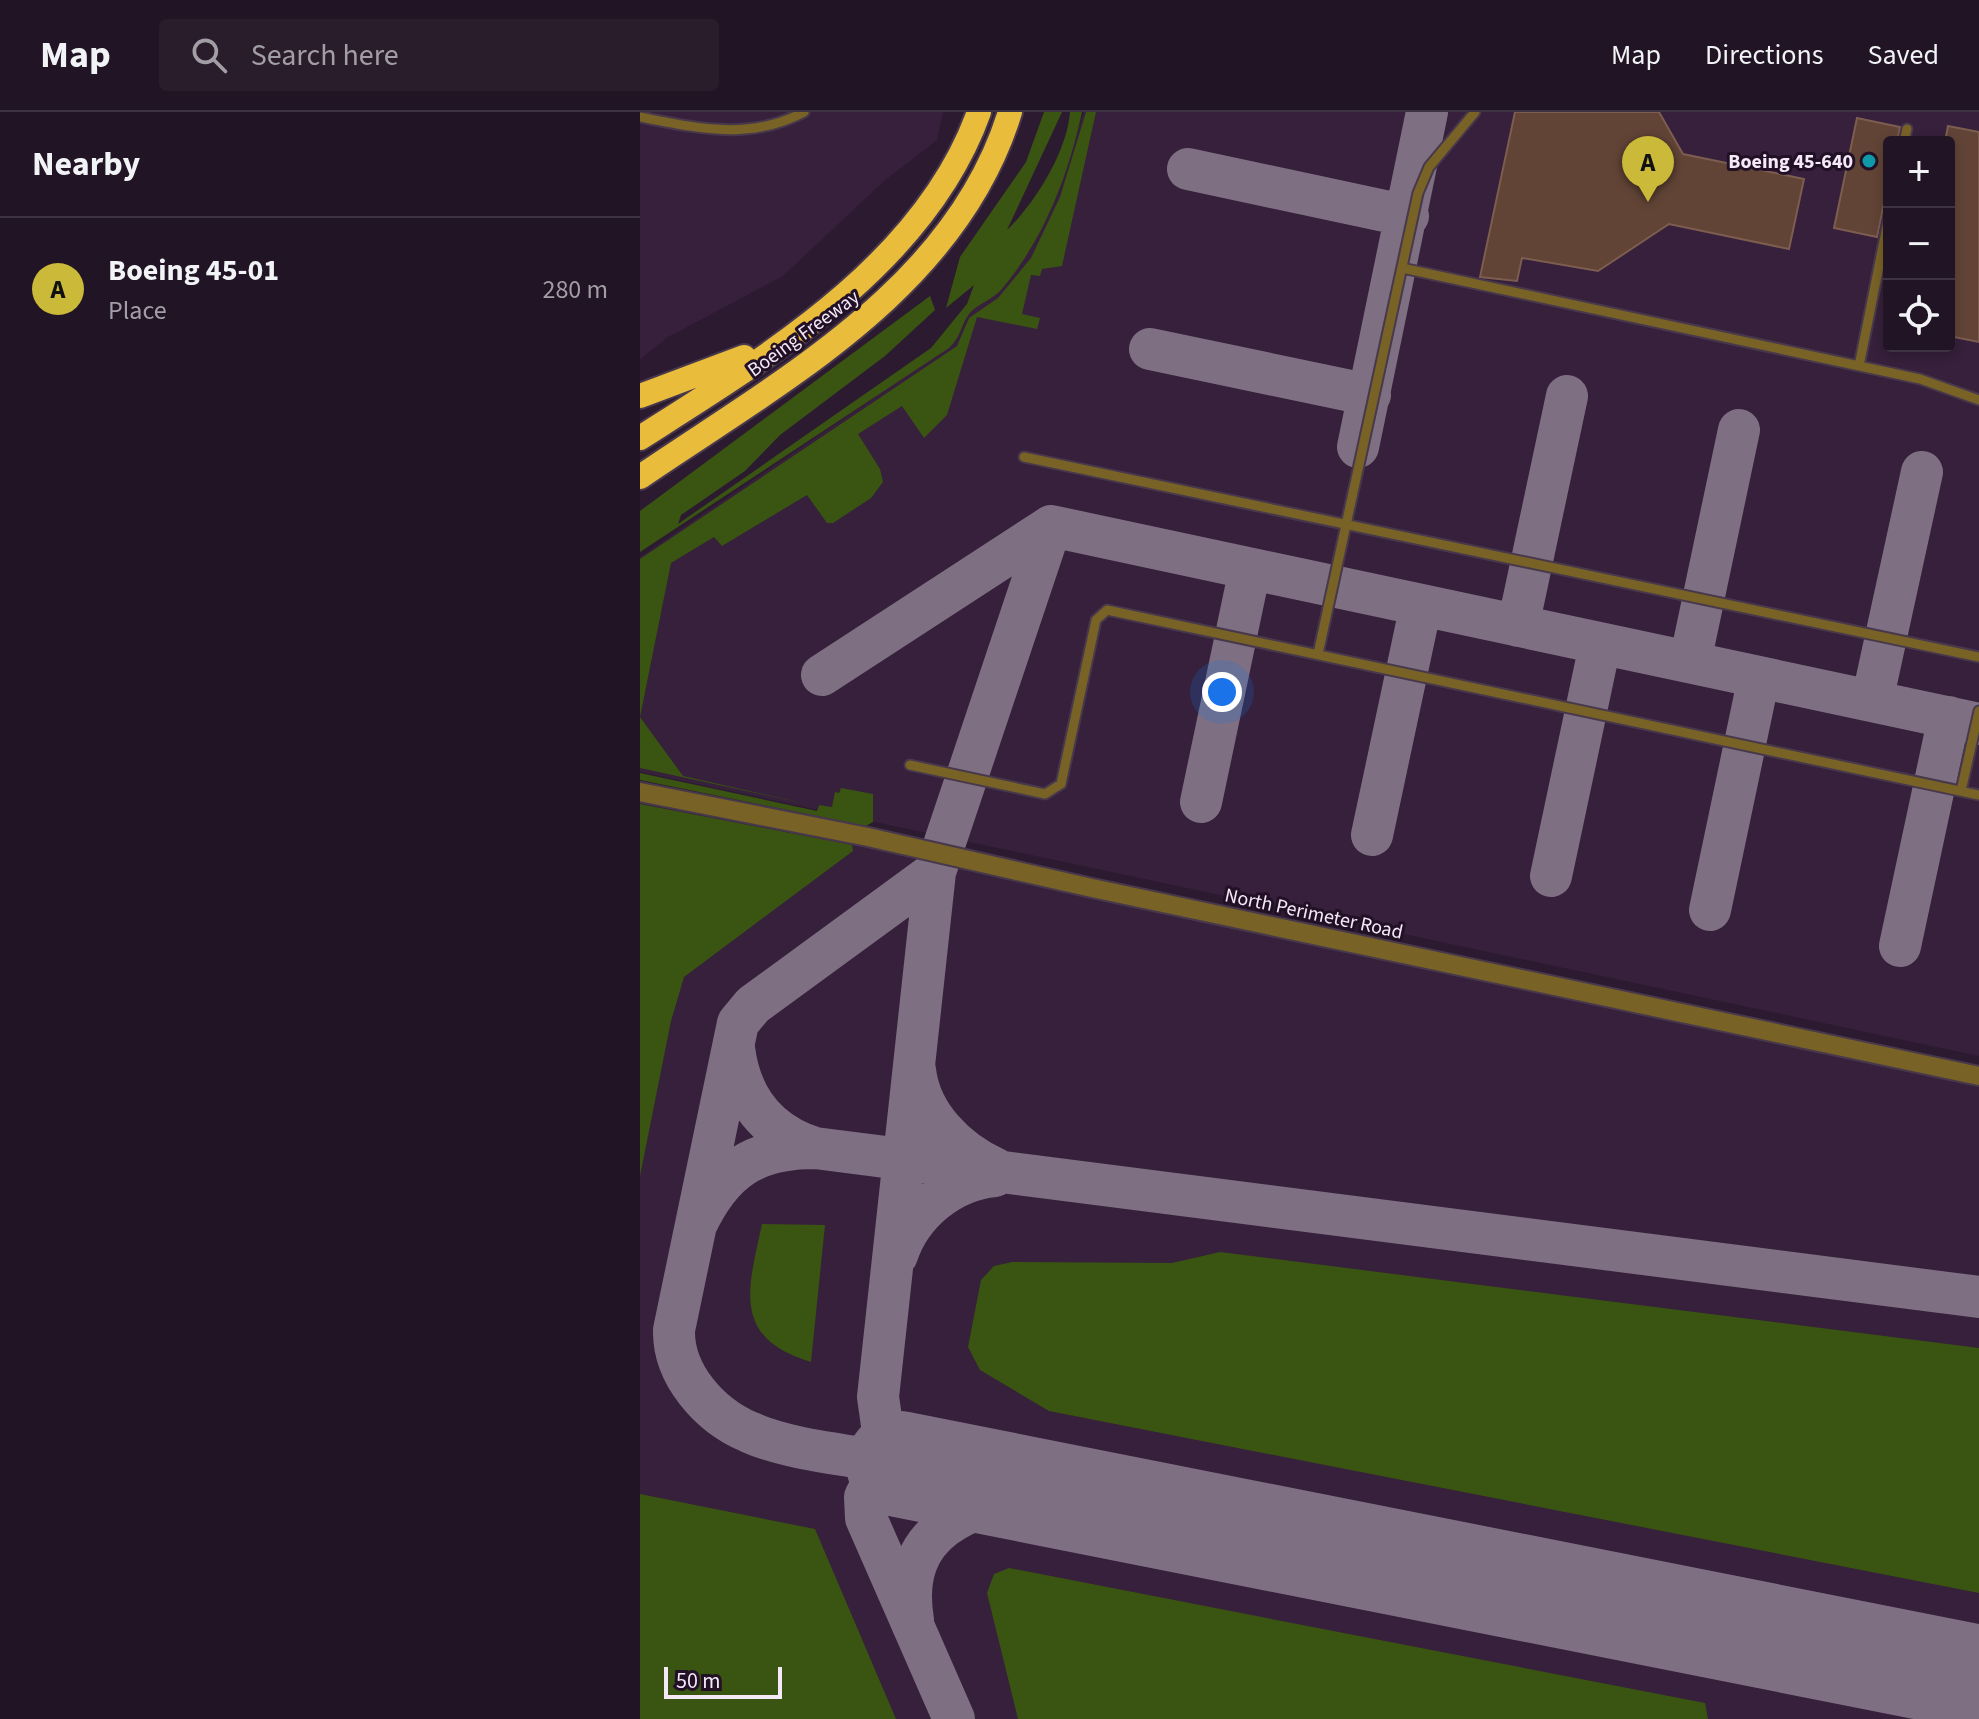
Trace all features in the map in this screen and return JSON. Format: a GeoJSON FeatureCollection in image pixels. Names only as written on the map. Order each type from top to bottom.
{"type":"FeatureCollection","features":[{"type":"Feature","properties":{"kind":"highway","name":"Boeing Freeway"},"geometry":{"type":"LineString","coordinates":[[640,438],[827,310],[876,269],[916,224],[948,178],[979,112]]}},
{"type":"Feature","properties":{"kind":"highway","name":"Boeing Freeway"},"geometry":{"type":"LineString","coordinates":[[640,477],[866,320],[938,245],[964,210],[990,162],[1010,112]]}},
{"type":"Feature","properties":{"kind":"highway"},"geometry":{"type":"LineString","coordinates":[[640,396],[779,343]]}},
{"type":"Feature","properties":{"kind":"street","name":"North Perimeter Road"},"geometry":{"type":"LineString","coordinates":[[640,792],[868,837],[1107,892],[1979,1076]]}},
{"type":"Feature","properties":{"kind":"lane"},"geometry":{"type":"LineString","coordinates":[[640,117],[709,130],[742,131],[768,126],[804,112]]}},
{"type":"Feature","properties":{"kind":"lane"},"geometry":{"type":"LineString","coordinates":[[1318,654],[1418,193],[1429,167],[1475,112]]}},
{"type":"Feature","properties":{"kind":"lane"},"geometry":{"type":"LineString","coordinates":[[1905,136],[1907,129]]}},
{"type":"Feature","properties":{"kind":"lane"},"geometry":{"type":"LineString","coordinates":[[1859,366],[1883,246]]}},
{"type":"Feature","properties":{"kind":"lane"},"geometry":{"type":"LineString","coordinates":[[1402,268],[1920,379],[1979,400]]}},
{"type":"Feature","properties":{"kind":"lane"},"geometry":{"type":"LineString","coordinates":[[1024,457],[1979,657]]}},
{"type":"Feature","properties":{"kind":"lane"},"geometry":{"type":"LineString","coordinates":[[910,765],[1045,794],[1061,784],[1096,620],[1107,610],[1979,795]]}},
{"type":"Feature","properties":{"kind":"lane"},"geometry":{"type":"LineString","coordinates":[[1961,791],[1979,711]]}},
{"type":"Feature","properties":{"kind":"shaded area"},"geometry":{"type":"Polygon","coordinates":[[[640,112],[943,112],[937,140],[884,181],[783,276],[668,337],[640,359],[640,112]]]}},
{"type":"Feature","properties":{"kind":"shaded area"},"geometry":{"type":"Polygon","coordinates":[[[1084,112],[1979,112],[1979,1056],[640,772],[640,557],[869,401],[955,330],[1061,172],[1084,112]]]}},
{"type":"Feature","properties":{"kind":"shaded area"},"geometry":{"type":"Polygon","coordinates":[[[640,799],[1796,1042],[1979,1085],[1979,1719],[640,1719],[640,799]]]}},
{"type":"Feature","properties":{"kind":"green space"},"geometry":{"type":"Polygon","coordinates":[[[1044,112],[1062,112],[1007,230],[1048,176],[1063,144],[1070,112],[1082,112],[1062,183],[1030,250],[1001,290],[970,313],[949,348],[640,552],[640,511],[930,296],[935,310],[885,356],[780,435],[745,471],[681,515],[678,524],[931,348],[967,304],[974,285],[946,308],[960,257],[1026,162],[1044,112]]]}},
{"type":"Feature","properties":{"kind":"green space"},"geometry":{"type":"Polygon","coordinates":[[[1086,112],[1096,112],[1062,266],[1042,269],[1040,276],[1031,275],[1022,314],[1040,318],[1037,329],[977,317],[947,415],[924,438],[902,406],[858,434],[880,469],[883,482],[871,498],[833,523],[827,523],[807,495],[722,546],[714,537],[671,563],[640,717],[640,559],[957,346],[969,318],[998,298],[1031,258],[1060,197],[1086,112]]]}},
{"type":"Feature","properties":{"kind":"green space"},"geometry":{"type":"Polygon","coordinates":[[[640,717],[683,776],[816,806],[640,768],[640,717]]]}},
{"type":"Feature","properties":{"kind":"green space"},"geometry":{"type":"Polygon","coordinates":[[[640,773],[817,811],[819,805],[832,807],[835,792],[839,793],[841,788],[873,794],[873,822],[866,826],[640,780],[640,773]]]}},
{"type":"Feature","properties":{"kind":"green space"},"geometry":{"type":"Polygon","coordinates":[[[640,804],[852,845],[853,851],[684,977],[671,1021],[640,1176],[640,804]]]}},
{"type":"Feature","properties":{"kind":"green space"},"geometry":{"type":"Polygon","coordinates":[[[762,1224],[825,1225],[811,1362],[785,1352],[768,1339],[757,1325],[751,1308],[750,1290],[762,1224]]]}},
{"type":"Feature","properties":{"kind":"green space"},"geometry":{"type":"Polygon","coordinates":[[[1220,1252],[1979,1348],[1979,1593],[1049,1411],[980,1370],[968,1347],[981,1280],[994,1266],[1012,1262],[1172,1263],[1220,1252]]]}},
{"type":"Feature","properties":{"kind":"green space"},"geometry":{"type":"Polygon","coordinates":[[[640,1494],[815,1529],[896,1719],[640,1719],[640,1494]]]}},
{"type":"Feature","properties":{"kind":"green space"},"geometry":{"type":"Polygon","coordinates":[[[1009,1568],[1705,1703],[1708,1719],[1018,1719],[987,1593],[994,1574],[1009,1568]]]}},
{"type":"Feature","properties":{"kind":"building"},"geometry":{"type":"Polygon","coordinates":[[[1515,112],[1659,112],[1683,154],[1804,179],[1789,249],[1669,224],[1598,271],[1522,258],[1517,281],[1480,277],[1515,112]]]}},
{"type":"Feature","properties":{"kind":"building","name":"Boeing 45-640"},"geometry":{"type":"Polygon","coordinates":[[[1857,118],[1900,127],[1898,136],[1883,136],[1883,208],[1877,237],[1834,228],[1857,118]]]}},
{"type":"Feature","properties":{"kind":"building"},"geometry":{"type":"Polygon","coordinates":[[[1948,126],[1979,132],[1979,342],[1955,337],[1955,136],[1946,136],[1948,126]]]}},
{"type":"Feature","properties":{"kind":"taxiway"},"geometry":{"type":"LineString","coordinates":[[1358,447],[1427,112]]}},
{"type":"Feature","properties":{"kind":"taxiway"},"geometry":{"type":"LineString","coordinates":[[1188,169],[1408,216]]}},
{"type":"Feature","properties":{"kind":"taxiway"},"geometry":{"type":"LineString","coordinates":[[1150,349],[1370,395]]}},
{"type":"Feature","properties":{"kind":"taxiway"},"geometry":{"type":"LineString","coordinates":[[1518,626],[1567,396]]}},
{"type":"Feature","properties":{"kind":"taxiway"},"geometry":{"type":"LineString","coordinates":[[1690,662],[1739,430]]}},
{"type":"Feature","properties":{"kind":"taxiway"},"geometry":{"type":"LineString","coordinates":[[1872,701],[1922,472]]}},
{"type":"Feature","properties":{"kind":"taxiway"},"geometry":{"type":"LineString","coordinates":[[822,675],[1051,526]]}},
{"type":"Feature","properties":{"kind":"taxiway"},"geometry":{"type":"LineString","coordinates":[[899,1464],[885,1446],[878,1397],[935,872],[1051,526],[1979,724]]}},
{"type":"Feature","properties":{"kind":"taxiway"},"geometry":{"type":"LineString","coordinates":[[1201,802],[1250,569]]}},
{"type":"Feature","properties":{"kind":"taxiway"},"geometry":{"type":"LineString","coordinates":[[1372,835],[1421,605]]}},
{"type":"Feature","properties":{"kind":"taxiway"},"geometry":{"type":"LineString","coordinates":[[1551,876],[1600,645]]}},
{"type":"Feature","properties":{"kind":"taxiway"},"geometry":{"type":"LineString","coordinates":[[1710,910],[1759,677]]}},
{"type":"Feature","properties":{"kind":"taxiway"},"geometry":{"type":"LineString","coordinates":[[1900,946],[1949,717]]}},
{"type":"Feature","properties":{"kind":"taxiway"},"geometry":{"type":"LineString","coordinates":[[899,1464],[784,1444],[734,1425],[707,1404],[687,1377],[675,1346],[674,1330],[738,1023],[753,1005],[935,872]]}},
{"type":"Feature","properties":{"kind":"taxiway"},"geometry":{"type":"LineString","coordinates":[[734,1048],[742,1083],[759,1112],[783,1133],[815,1148]]}},
{"type":"Feature","properties":{"kind":"taxiway"},"geometry":{"type":"LineString","coordinates":[[915,1070],[924,1102],[942,1130],[967,1152],[996,1169]]}},
{"type":"Feature","properties":{"kind":"taxiway"},"geometry":{"type":"LineString","coordinates":[[696,1225],[717,1190],[742,1166],[774,1152],[815,1148],[1979,1297]]}},
{"type":"Feature","properties":{"kind":"taxiway"},"geometry":{"type":"LineString","coordinates":[[897,1255],[912,1226],[934,1201],[963,1184],[995,1176]]}},
{"type":"Feature","properties":{"kind":"taxiway"},"geometry":{"type":"LineString","coordinates":[[899,1464],[889,1472],[876,1476],[865,1497],[866,1518],[954,1719]]}},
{"type":"Feature","properties":{"kind":"taxiway"},"geometry":{"type":"LineString","coordinates":[[913,1620],[911,1589],[917,1563],[928,1543],[944,1527],[965,1514],[989,1505],[1042,1492]]}},
{"type":"Feature","properties":{"kind":"runway"},"geometry":{"type":"LineString","coordinates":[[899,1464],[1979,1678]]}},
{"type":"Feature","properties":{"kind":"place","name":"Boeing 45-640"},"geometry":{"type":"Point","coordinates":[1869,161]}},
{"type":"Feature","properties":{"kind":"place","name":"Boeing 45-01"},"geometry":{"type":"Point","coordinates":[1648,202]}}]}
